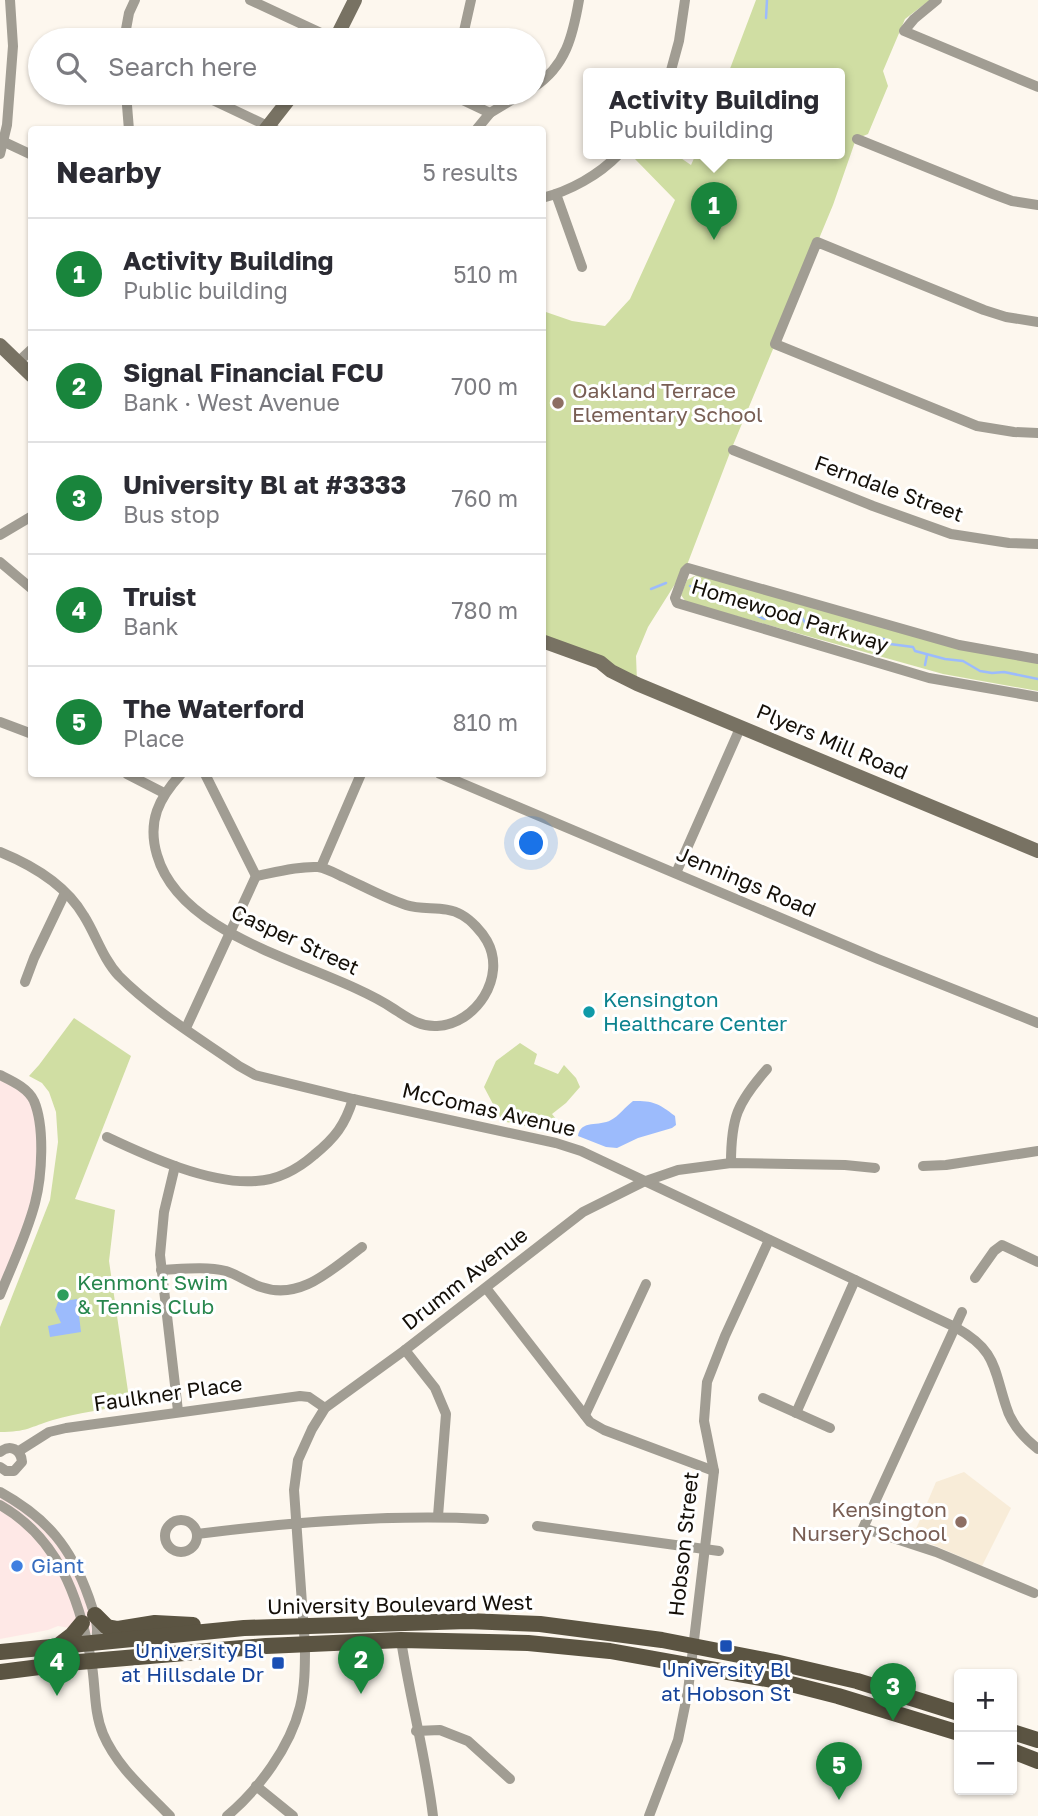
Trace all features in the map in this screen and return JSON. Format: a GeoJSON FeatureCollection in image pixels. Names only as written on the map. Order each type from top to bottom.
{"type":"FeatureCollection","features":[{"type":"Feature","properties":{"kind":"main road"},"geometry":{"type":"LineString","coordinates":[[59,1645],[88,1619],[107,1628],[179,1623],[212,1631]]}},
{"type":"Feature","properties":{"kind":"main road","name":"University Boulevard West"},"geometry":{"type":"LineString","coordinates":[[0,1652],[212,1631],[477,1621],[540,1624],[692,1646],[823,1672],[905,1694],[954,1711]]}},
{"type":"Feature","properties":{"kind":"main road","name":"University Boulevard West"},"geometry":{"type":"LineString","coordinates":[[0,1672],[222,1648],[401,1640],[528,1643],[610,1651],[783,1682],[954,1731]]}},
{"type":"Feature","properties":{"kind":"main road"},"geometry":{"type":"LineString","coordinates":[[1017,1734],[1038,1740]]}},
{"type":"Feature","properties":{"kind":"main road"},"geometry":{"type":"LineString","coordinates":[[1017,1753],[1038,1761]]}},
{"type":"Feature","properties":{"kind":"street"},"geometry":{"type":"LineString","coordinates":[[0,154],[13,46],[10,0]]}},
{"type":"Feature","properties":{"kind":"street"},"geometry":{"type":"LineString","coordinates":[[126,28],[135,0]]}},
{"type":"Feature","properties":{"kind":"street"},"geometry":{"type":"LineString","coordinates":[[250,0],[310,28]]}},
{"type":"Feature","properties":{"kind":"street"},"geometry":{"type":"LineString","coordinates":[[341,28],[355,0]]}},
{"type":"Feature","properties":{"kind":"street"},"geometry":{"type":"LineString","coordinates":[[464,28],[471,0]]}},
{"type":"Feature","properties":{"kind":"street"},"geometry":{"type":"LineString","coordinates":[[546,77],[562,59],[572,35],[579,0]]}},
{"type":"Feature","properties":{"kind":"street"},"geometry":{"type":"LineString","coordinates":[[672,68],[685,0]]}},
{"type":"Feature","properties":{"kind":"street"},"geometry":{"type":"LineString","coordinates":[[937,0],[904,31],[1038,87]]}},
{"type":"Feature","properties":{"kind":"street"},"geometry":{"type":"LineString","coordinates":[[127,105],[129,126]]}},
{"type":"Feature","properties":{"kind":"street"},"geometry":{"type":"LineString","coordinates":[[222,105],[265,126]]}},
{"type":"Feature","properties":{"kind":"street"},"geometry":{"type":"LineString","coordinates":[[270,126],[285,105]]}},
{"type":"Feature","properties":{"kind":"street"},"geometry":{"type":"LineString","coordinates":[[473,105],[490,113]]}},
{"type":"Feature","properties":{"kind":"street"},"geometry":{"type":"LineString","coordinates":[[479,126],[490,113],[503,105]]}},
{"type":"Feature","properties":{"kind":"street"},"geometry":{"type":"LineString","coordinates":[[856,139],[1012,201],[1038,205]]}},
{"type":"Feature","properties":{"kind":"street"},"geometry":{"type":"LineString","coordinates":[[2,141],[28,153]]}},
{"type":"Feature","properties":{"kind":"street"},"geometry":{"type":"LineString","coordinates":[[546,197],[581,183],[612,159]]}},
{"type":"Feature","properties":{"kind":"street"},"geometry":{"type":"LineString","coordinates":[[556,194],[582,267]]}},
{"type":"Feature","properties":{"kind":"street"},"geometry":{"type":"LineString","coordinates":[[1038,322],[984,310],[817,242],[775,344],[977,426],[1038,433]]}},
{"type":"Feature","properties":{"kind":"street"},"geometry":{"type":"LineString","coordinates":[[0,345],[28,372]]}},
{"type":"Feature","properties":{"kind":"street"},"geometry":{"type":"LineString","coordinates":[[18,362],[28,353]]}},
{"type":"Feature","properties":{"kind":"street","name":"Ferndale Street"},"geometry":{"type":"LineString","coordinates":[[733,450],[942,531],[1009,543],[1038,544]]}},
{"type":"Feature","properties":{"kind":"street"},"geometry":{"type":"LineString","coordinates":[[0,535],[28,518]]}},
{"type":"Feature","properties":{"kind":"street"},"geometry":{"type":"LineString","coordinates":[[0,562],[28,586]]}},
{"type":"Feature","properties":{"kind":"street","name":"Homewood Parkway"},"geometry":{"type":"LineString","coordinates":[[1038,659],[942,640],[688,568],[675,598],[677,603],[929,677],[1038,697]]}},
{"type":"Feature","properties":{"kind":"street","name":"Plyers Mill Road"},"geometry":{"type":"LineString","coordinates":[[546,643],[590,665],[611,671],[1038,851]]}},
{"type":"Feature","properties":{"kind":"street"},"geometry":{"type":"LineString","coordinates":[[0,722],[28,732]]}},
{"type":"Feature","properties":{"kind":"street"},"geometry":{"type":"LineString","coordinates":[[676,873],[741,726]]}},
{"type":"Feature","properties":{"kind":"street"},"geometry":{"type":"LineString","coordinates":[[133,777],[164,793]]}},
{"type":"Feature","properties":{"kind":"street","name":"Casper Street"},"geometry":{"type":"LineString","coordinates":[[178,777],[164,793],[156,814],[154,844],[159,863],[170,883],[205,918],[230,933],[383,1002],[407,1019],[421,1024],[436,1026],[462,1020],[487,995],[493,960],[488,942],[465,916],[451,909],[424,909],[405,905],[321,867]]}},
{"type":"Feature","properties":{"kind":"street"},"geometry":{"type":"LineString","coordinates":[[206,777],[256,876]]}},
{"type":"Feature","properties":{"kind":"street"},"geometry":{"type":"LineString","coordinates":[[256,876],[321,867],[360,777]]}},
{"type":"Feature","properties":{"kind":"street","name":"Jennings Road"},"geometry":{"type":"LineString","coordinates":[[447,777],[888,964],[1038,1023]]}},
{"type":"Feature","properties":{"kind":"street","name":"McComas Avenue"},"geometry":{"type":"LineString","coordinates":[[0,852],[30,865],[50,879],[83,914],[117,974],[142,996],[239,1066],[255,1075],[556,1143],[581,1151],[955,1326],[968,1334],[994,1364],[1006,1407],[1015,1426],[1038,1449]]}},
{"type":"Feature","properties":{"kind":"street"},"geometry":{"type":"LineString","coordinates":[[186,1028],[256,876]]}},
{"type":"Feature","properties":{"kind":"street"},"geometry":{"type":"LineString","coordinates":[[25,982],[65,893]]}},
{"type":"Feature","properties":{"kind":"street"},"geometry":{"type":"LineString","coordinates":[[731,1163],[731,1136],[735,1118],[745,1095],[767,1069]]}},
{"type":"Feature","properties":{"kind":"street"},"geometry":{"type":"LineString","coordinates":[[0,1074],[23,1088],[33,1099],[39,1119],[41,1152],[36,1203],[0,1295]]}},
{"type":"Feature","properties":{"kind":"street"},"geometry":{"type":"LineString","coordinates":[[107,1137],[175,1166],[225,1179],[255,1181],[279,1177],[307,1162],[332,1140],[347,1120],[353,1099]]}},
{"type":"Feature","properties":{"kind":"street"},"geometry":{"type":"LineString","coordinates":[[923,1166],[958,1164],[1038,1151]]}},
{"type":"Feature","properties":{"kind":"street","name":"Drumm Avenue"},"geometry":{"type":"LineString","coordinates":[[227,1816],[256,1786],[282,1748],[300,1707],[306,1671],[294,1490],[299,1460],[312,1429],[325,1408],[405,1350],[583,1212],[643,1182],[678,1170],[731,1163],[875,1168]]}},
{"type":"Feature","properties":{"kind":"street"},"geometry":{"type":"LineString","coordinates":[[175,1166],[164,1212],[160,1255],[178,1411]]}},
{"type":"Feature","properties":{"kind":"street","name":"Hobson Street"},"geometry":{"type":"LineString","coordinates":[[649,1816],[678,1740],[688,1691],[714,1471],[704,1421],[707,1382],[769,1240]]}},
{"type":"Feature","properties":{"kind":"street"},"geometry":{"type":"LineString","coordinates":[[975,1278],[994,1251],[1002,1245],[1038,1262]]}},
{"type":"Feature","properties":{"kind":"street"},"geometry":{"type":"LineString","coordinates":[[161,1270],[211,1269],[228,1272],[262,1288],[283,1291],[316,1282],[362,1247]]}},
{"type":"Feature","properties":{"kind":"street"},"geometry":{"type":"LineString","coordinates":[[796,1413],[855,1280]]}},
{"type":"Feature","properties":{"kind":"street"},"geometry":{"type":"LineString","coordinates":[[585,1415],[646,1284]]}},
{"type":"Feature","properties":{"kind":"street"},"geometry":{"type":"LineString","coordinates":[[486,1288],[590,1422],[604,1430],[714,1471]]}},
{"type":"Feature","properties":{"kind":"street"},"geometry":{"type":"LineString","coordinates":[[962,1312],[863,1528],[936,1552],[1034,1593]]}},
{"type":"Feature","properties":{"kind":"street"},"geometry":{"type":"LineString","coordinates":[[405,1350],[436,1388],[446,1415],[438,1516]]}},
{"type":"Feature","properties":{"kind":"street","name":"Faulkner Place"},"geometry":{"type":"LineString","coordinates":[[19,1451],[49,1432],[178,1411],[300,1396],[309,1397],[325,1408]]}},
{"type":"Feature","properties":{"kind":"street"},"geometry":{"type":"LineString","coordinates":[[763,1398],[830,1428]]}},
{"type":"Feature","properties":{"kind":"street","name":"Faulkner Place"},"geometry":{"type":"LineString","coordinates":[[0,1452],[10,1447],[19,1451]]}},
{"type":"Feature","properties":{"kind":"street","name":"Faulkner Place"},"geometry":{"type":"LineString","coordinates":[[0,1467],[10,1472],[18,1469],[22,1462],[19,1451]]}},
{"type":"Feature","properties":{"kind":"street"},"geometry":{"type":"LineString","coordinates":[[0,1492],[30,1510],[55,1534],[72,1557],[88,1619],[97,1713],[107,1742],[119,1763],[170,1816]]}},
{"type":"Feature","properties":{"kind":"street"},"geometry":{"type":"LineString","coordinates":[[0,1505],[26,1522],[57,1559],[88,1619],[98,1624],[91,1642]]}},
{"type":"Feature","properties":{"kind":"street"},"geometry":{"type":"LineString","coordinates":[[197,1534],[296,1521],[438,1516],[484,1518]]}},
{"type":"Feature","properties":{"kind":"street"},"geometry":{"type":"LineString","coordinates":[[537,1526],[719,1551]]}},
{"type":"Feature","properties":{"kind":"street"},"geometry":{"type":"LineString","coordinates":[[401,1640],[433,1816]]}},
{"type":"Feature","properties":{"kind":"street"},"geometry":{"type":"LineString","coordinates":[[416,1731],[440,1730],[468,1741],[510,1779]]}},
{"type":"Feature","properties":{"kind":"street"},"geometry":{"type":"LineString","coordinates":[[256,1786],[293,1816]]}},
{"type":"Feature","properties":{"kind":"shaded area"},"geometry":{"type":"Polygon","coordinates":[[[0,1075],[23,1088],[39,1119],[36,1203],[0,1295],[0,1075]]]}},
{"type":"Feature","properties":{"kind":"shaded area","name":"Kensington Nursery School"},"geometry":{"type":"Polygon","coordinates":[[[964,1472],[1011,1508],[982,1566],[913,1536],[936,1482],[964,1472]]]}},
{"type":"Feature","properties":{"kind":"shaded area"},"geometry":{"type":"Polygon","coordinates":[[[0,1492],[30,1510],[72,1557],[98,1633],[79,1634],[70,1628],[58,1626],[0,1639],[0,1492]]]}},
{"type":"Feature","properties":{"kind":"green space"},"geometry":{"type":"Polygon","coordinates":[[[756,0],[930,0],[905,19],[883,71],[888,86],[868,134],[856,139],[833,205],[731,450],[687,565],[648,627],[636,656],[637,681],[546,642],[546,312],[572,321],[605,326],[630,299],[675,200],[635,159],[682,159],[691,165],[694,159],[845,159],[845,68],[730,68],[756,0]]]}},
{"type":"Feature","properties":{"kind":"green space"},"geometry":{"type":"Polygon","coordinates":[[[698,574],[1038,663],[1038,691],[943,674],[686,602],[681,595],[687,580],[698,574]]]}},
{"type":"Feature","properties":{"kind":"green space","name":"Kenmont Swim & Tennis Club"},"geometry":{"type":"Polygon","coordinates":[[[74,1018],[131,1056],[75,1199],[115,1210],[109,1261],[130,1405],[72,1415],[23,1430],[0,1432],[0,1327],[50,1200],[58,1142],[56,1112],[49,1092],[42,1083],[29,1076],[74,1018]]]}},
{"type":"Feature","properties":{"kind":"green space"},"geometry":{"type":"Polygon","coordinates":[[[520,1043],[537,1054],[534,1064],[558,1074],[564,1065],[580,1087],[552,1114],[560,1124],[558,1133],[502,1121],[484,1087],[496,1061],[520,1043]]]}},
{"type":"Feature","properties":{"kind":"water"},"geometry":{"type":"Polygon","coordinates":[[[633,1101],[651,1102],[660,1106],[675,1116],[676,1125],[617,1148],[606,1147],[578,1136],[583,1127],[611,1120],[633,1101]]]}},
{"type":"Feature","properties":{"kind":"water"},"geometry":{"type":"Polygon","coordinates":[[[77,1299],[81,1332],[50,1337],[48,1326],[61,1323],[55,1310],[58,1302],[77,1299]]]}},
{"type":"Feature","properties":{"kind":"waterway"},"geometry":{"type":"LineString","coordinates":[[766,18],[767,0]]}},
{"type":"Feature","properties":{"kind":"waterway"},"geometry":{"type":"LineString","coordinates":[[651,589],[666,583]]}},
{"type":"Feature","properties":{"kind":"waterway"},"geometry":{"type":"LineString","coordinates":[[690,586],[707,595],[716,590],[722,591],[726,597],[737,602],[727,605],[747,608],[753,602],[758,616],[764,619],[776,614],[787,620],[795,614],[802,617],[805,623],[814,626],[884,639],[890,644],[913,647],[915,651],[963,661],[980,671],[1004,672],[1038,679]]}},
{"type":"Feature","properties":{"kind":"waterway"},"geometry":{"type":"LineString","coordinates":[[925,665],[927,655]]}},
{"type":"Feature","properties":{"kind":"place","name":"Activity Building"},"geometry":{"type":"Point","coordinates":[714,240]}},
{"type":"Feature","properties":{"kind":"place","name":"Oakland Terrace Elementary School"},"geometry":{"type":"Point","coordinates":[558,403]}},
{"type":"Feature","properties":{"kind":"place","name":"Kensington Healthcare Center"},"geometry":{"type":"Point","coordinates":[589,1012]}},
{"type":"Feature","properties":{"kind":"place","name":"Kenmont Swim & Tennis Club"},"geometry":{"type":"Point","coordinates":[63,1295]}},
{"type":"Feature","properties":{"kind":"place","name":"Kensington Nursery School"},"geometry":{"type":"Point","coordinates":[961,1522]}},
{"type":"Feature","properties":{"kind":"place","name":"Giant"},"geometry":{"type":"Point","coordinates":[17,1566]}},
{"type":"Feature","properties":{"kind":"place","name":"University Bl at Hobson St"},"geometry":{"type":"Point","coordinates":[726,1646]}},
{"type":"Feature","properties":{"kind":"place","name":"University Bl at Hillsdale Dr"},"geometry":{"type":"Point","coordinates":[278,1663]}},
{"type":"Feature","properties":{"kind":"place","name":"Signal Financial FCU"},"geometry":{"type":"Point","coordinates":[361,1694]}},
{"type":"Feature","properties":{"kind":"place","name":"Truist"},"geometry":{"type":"Point","coordinates":[57,1696]}},
{"type":"Feature","properties":{"kind":"place","name":"University Bl at #3333"},"geometry":{"type":"Point","coordinates":[893,1721]}},
{"type":"Feature","properties":{"kind":"place","name":"The Waterford"},"geometry":{"type":"Point","coordinates":[839,1800]}}]}
